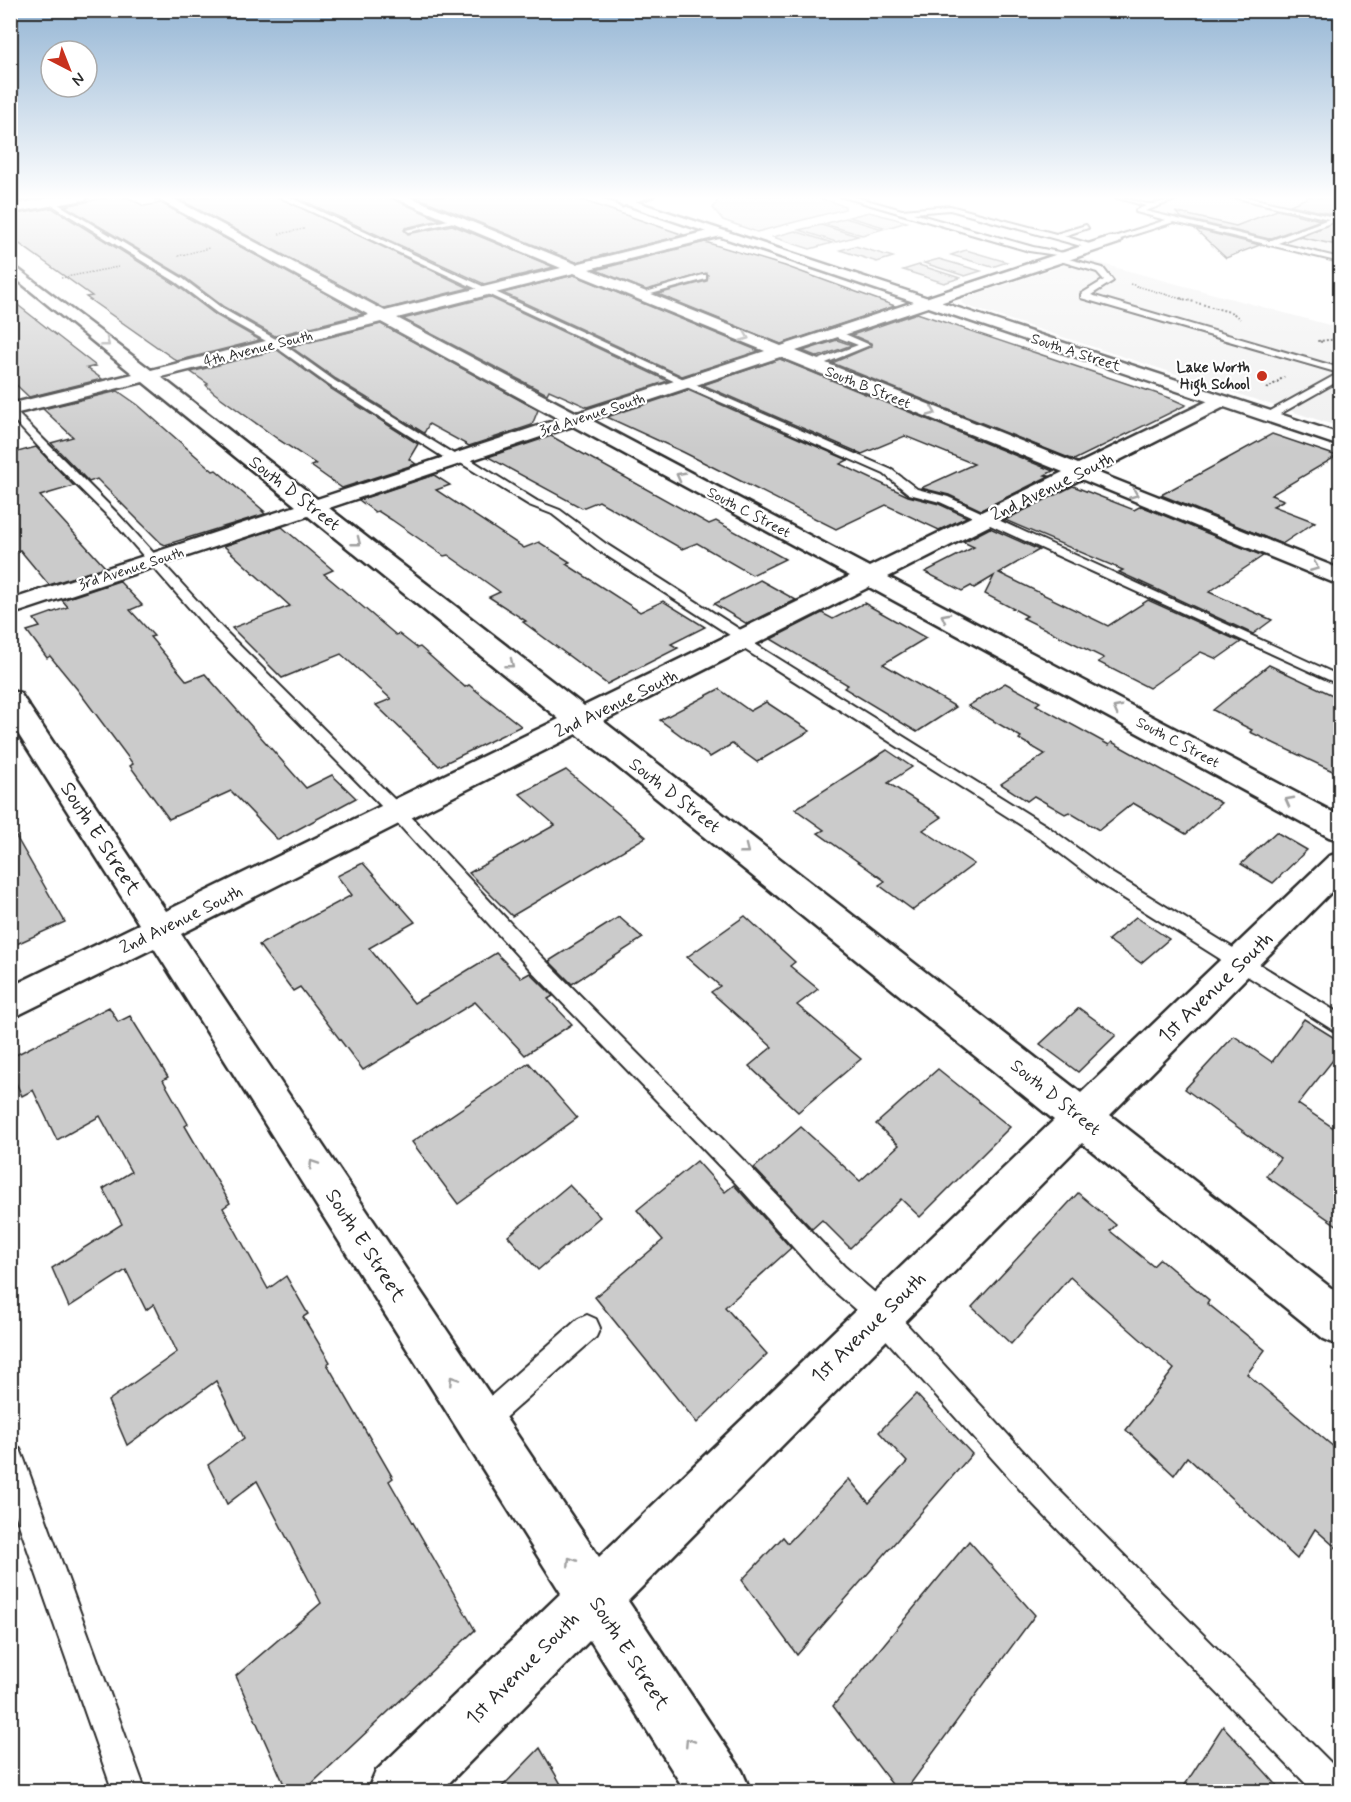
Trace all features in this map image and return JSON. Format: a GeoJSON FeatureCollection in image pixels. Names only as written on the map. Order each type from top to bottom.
{"type":"FeatureCollection","features":[{"type":"Feature","properties":{"kind":"street","name":"South D Street"},"geometry":{"type":"LineString","coordinates":[[26,280],[1341,1323]]}},
{"type":"Feature","properties":{"kind":"street","name":"South C Street"},"geometry":{"type":"LineString","coordinates":[[316,280],[1341,829]]}},
{"type":"Feature","properties":{"kind":"street","name":"4th Avenue South"},"geometry":{"type":"LineString","coordinates":[[11,409],[527,280]]}},
{"type":"Feature","properties":{"kind":"street","name":"South B Street"},"geometry":{"type":"LineString","coordinates":[[604,280],[1341,577]]}},
{"type":"Feature","properties":{"kind":"street","name":"South A Street"},"geometry":{"type":"LineString","coordinates":[[857,280],[1341,440]]}},
{"type":"Feature","properties":{"kind":"street","name":"3rd Avenue South"},"geometry":{"type":"LineString","coordinates":[[10,608],[994,280]]}},
{"type":"Feature","properties":{"kind":"street","name":"2nd Avenue South"},"geometry":{"type":"LineString","coordinates":[[10,1004],[1222,401]]}},
{"type":"Feature","properties":{"kind":"street","name":"South E Street"},"geometry":{"type":"LineString","coordinates":[[10,699],[721,1791]]}},
{"type":"Feature","properties":{"kind":"street","name":"1st Avenue South"},"geometry":{"type":"LineString","coordinates":[[397,1791],[1341,864]]}},
{"type":"Feature","properties":{"kind":"lane"},"geometry":{"type":"LineString","coordinates":[[179,280],[220,311],[276,343],[332,384],[524,498],[556,512],[602,547],[743,640],[1041,830],[1104,877],[1341,1024]]}},
{"type":"Feature","properties":{"kind":"lane"},"geometry":{"type":"LineString","coordinates":[[462,280],[685,383],[888,472],[913,492],[944,499],[1341,681]]}},
{"type":"Feature","properties":{"kind":"lane"},"geometry":{"type":"LineString","coordinates":[[640,295],[692,280]]}},
{"type":"Feature","properties":{"kind":"lane"},"geometry":{"type":"LineString","coordinates":[[1108,280],[1084,296],[1341,371]]}},
{"type":"Feature","properties":{"kind":"lane"},"geometry":{"type":"LineString","coordinates":[[813,364],[866,345],[835,333]]}},
{"type":"Feature","properties":{"kind":"lane"},"geometry":{"type":"LineString","coordinates":[[1269,417],[1341,376]]}},
{"type":"Feature","properties":{"kind":"lane"},"geometry":{"type":"LineString","coordinates":[[11,409],[52,455],[114,516],[217,631],[397,812],[534,961],[725,1156],[835,1275],[881,1315],[1043,1494],[1336,1791]]}},
{"type":"Feature","properties":{"kind":"lane"},"geometry":{"type":"LineString","coordinates":[[481,1422],[587,1328]]}},
{"type":"Feature","properties":{"kind":"lane"},"geometry":{"type":"LineString","coordinates":[[10,1460],[130,1791]]}},
{"type":"Feature","properties":{"kind":"path"},"geometry":{"type":"LineString","coordinates":[[1329,344],[1318,341],[1341,339]]}},
{"type":"Feature","properties":{"kind":"path"},"geometry":{"type":"LineString","coordinates":[[1267,389],[1288,375]]}},
{"type":"Feature","properties":{"kind":"shaded area"},"geometry":{"type":"Polygon","coordinates":[[[935,280],[953,280],[944,283],[935,280]]]}},
{"type":"Feature","properties":{"kind":"shaded area","name":"Lake Worth High School"},"geometry":{"type":"Polygon","coordinates":[[[1019,280],[1162,280],[1340,328],[1340,427],[967,306],[961,302],[964,298],[1019,280]]]}},
{"type":"Feature","properties":{"kind":"building"},"geometry":{"type":"Polygon","coordinates":[[[70,280],[169,280],[216,315],[260,340],[177,361],[86,297],[92,296],[70,280]]]}},
{"type":"Feature","properties":{"kind":"building"},"geometry":{"type":"Polygon","coordinates":[[[188,280],[301,280],[363,314],[275,336],[224,307],[188,280]]]}},
{"type":"Feature","properties":{"kind":"building"},"geometry":{"type":"Polygon","coordinates":[[[331,280],[452,280],[469,288],[385,309],[331,280]]]}},
{"type":"Feature","properties":{"kind":"building"},"geometry":{"type":"Polygon","coordinates":[[[476,280],[500,280],[484,284],[476,280]]]}},
{"type":"Feature","properties":{"kind":"building"},"geometry":{"type":"Polygon","coordinates":[[[554,280],[586,280],[759,351],[682,376],[503,293],[554,280]]]}},
{"type":"Feature","properties":{"kind":"building"},"geometry":{"type":"Polygon","coordinates":[[[621,280],[681,280],[646,290],[621,280]]]}},
{"type":"Feature","properties":{"kind":"building"},"geometry":{"type":"Polygon","coordinates":[[[824,280],[895,306],[781,344],[658,294],[707,281],[824,280]]]}},
{"type":"Feature","properties":{"kind":"building"},"geometry":{"type":"Polygon","coordinates":[[[489,297],[668,381],[587,407],[549,390],[547,394],[403,319],[489,297]]]}},
{"type":"Feature","properties":{"kind":"building"},"geometry":{"type":"Polygon","coordinates":[[[10,299],[96,366],[87,368],[102,379],[29,397],[10,379],[10,299]]]}},
{"type":"Feature","properties":{"kind":"building"},"geometry":{"type":"Polygon","coordinates":[[[917,313],[1186,405],[1074,460],[832,363],[872,346],[871,343],[852,335],[917,313]]]}},
{"type":"Feature","properties":{"kind":"building"},"geometry":{"type":"Polygon","coordinates":[[[381,324],[538,410],[532,425],[469,446],[429,424],[424,433],[336,379],[291,347],[381,324]]]}},
{"type":"Feature","properties":{"kind":"building"},"geometry":{"type":"Polygon","coordinates":[[[837,340],[852,345],[818,357],[803,351],[837,340]]]}},
{"type":"Feature","properties":{"kind":"building"},"geometry":{"type":"Polygon","coordinates":[[[277,350],[328,387],[418,444],[409,459],[416,464],[342,488],[311,466],[316,464],[213,392],[206,385],[208,384],[191,372],[277,350]]]}},
{"type":"Feature","properties":{"kind":"building"},"geometry":{"type":"Polygon","coordinates":[[[780,359],[1053,471],[1045,475],[1049,476],[981,510],[949,495],[921,488],[974,464],[905,436],[862,454],[703,385],[780,359]]]}},
{"type":"Feature","properties":{"kind":"building"},"geometry":{"type":"Polygon","coordinates":[[[688,390],[848,460],[840,464],[908,496],[939,504],[967,517],[939,530],[886,505],[836,529],[683,452],[607,417],[688,390]]]}},
{"type":"Feature","properties":{"kind":"building"},"geometry":{"type":"Polygon","coordinates":[[[118,391],[138,405],[213,471],[216,470],[265,514],[165,545],[161,543],[97,479],[89,482],[51,443],[73,437],[43,409],[118,391]]]}},
{"type":"Feature","properties":{"kind":"building"},"geometry":{"type":"Polygon","coordinates":[[[1272,434],[1337,456],[1271,495],[1284,500],[1273,506],[1315,522],[1282,544],[1161,495],[1272,434]]]}},
{"type":"Feature","properties":{"kind":"building"},"geometry":{"type":"Polygon","coordinates":[[[551,436],[709,524],[716,521],[785,559],[752,575],[697,543],[682,549],[599,501],[582,508],[488,457],[551,436]]]}},
{"type":"Feature","properties":{"kind":"building"},"geometry":{"type":"Polygon","coordinates":[[[36,447],[74,486],[40,496],[105,567],[49,585],[20,550],[10,554],[10,454],[36,447]]]}},
{"type":"Feature","properties":{"kind":"building"},"geometry":{"type":"Polygon","coordinates":[[[434,475],[450,485],[436,490],[524,548],[539,542],[570,562],[566,564],[640,612],[663,601],[705,627],[671,644],[678,648],[607,684],[523,622],[526,621],[489,597],[500,592],[448,555],[444,556],[359,500],[434,475]]]}},
{"type":"Feature","properties":{"kind":"building"},"geometry":{"type":"Polygon","coordinates":[[[1073,486],[1134,510],[1141,506],[1263,556],[1209,592],[1272,620],[1253,634],[1119,572],[1123,570],[1005,520],[1073,486]]]}},
{"type":"Feature","properties":{"kind":"building"},"geometry":{"type":"Polygon","coordinates":[[[282,527],[333,570],[324,574],[396,635],[399,634],[417,648],[420,647],[465,687],[469,685],[521,726],[439,766],[376,705],[391,699],[341,654],[282,678],[232,628],[290,606],[224,546],[282,527]]]}},
{"type":"Feature","properties":{"kind":"building"},"geometry":{"type":"Polygon","coordinates":[[[990,528],[1039,550],[999,573],[1108,626],[1148,600],[1241,642],[1217,659],[1201,652],[1149,688],[1098,662],[1104,658],[1023,618],[1027,616],[985,594],[994,576],[974,588],[971,586],[962,591],[925,572],[974,547],[963,542],[990,528]]]}},
{"type":"Feature","properties":{"kind":"building"},"geometry":{"type":"Polygon","coordinates":[[[760,580],[796,600],[747,624],[714,604],[760,580]]]}},
{"type":"Feature","properties":{"kind":"building"},"geometry":{"type":"Polygon","coordinates":[[[119,581],[142,605],[130,610],[154,636],[150,637],[187,681],[205,674],[306,788],[332,775],[356,798],[278,840],[231,791],[169,819],[130,766],[133,764],[77,689],[50,656],[47,658],[27,631],[40,627],[34,619],[68,607],[62,600],[119,581]]]}},
{"type":"Feature","properties":{"kind":"building"},"geometry":{"type":"Polygon","coordinates":[[[864,603],[926,638],[883,664],[956,707],[917,732],[844,688],[848,685],[771,639],[822,613],[833,619],[864,603]]]}},
{"type":"Feature","properties":{"kind":"building"},"geometry":{"type":"Polygon","coordinates":[[[1269,665],[1341,699],[1341,775],[1250,732],[1252,730],[1213,710],[1269,665]]]}},
{"type":"Feature","properties":{"kind":"building"},"geometry":{"type":"Polygon","coordinates":[[[1005,683],[1040,702],[1036,705],[1109,745],[1112,742],[1221,803],[1186,834],[1133,803],[1099,830],[1069,812],[1065,814],[1034,796],[1027,801],[1001,784],[1045,754],[968,706],[1005,683]]]}},
{"type":"Feature","properties":{"kind":"building"},"geometry":{"type":"Polygon","coordinates":[[[719,689],[750,711],[766,702],[810,731],[757,762],[732,744],[710,757],[660,720],[719,689]]]}},
{"type":"Feature","properties":{"kind":"building"},"geometry":{"type":"Polygon","coordinates":[[[887,750],[912,767],[888,783],[942,817],[923,830],[974,864],[913,910],[879,885],[885,881],[818,833],[824,830],[795,809],[887,750]]]}},
{"type":"Feature","properties":{"kind":"building"},"geometry":{"type":"Polygon","coordinates":[[[566,770],[646,837],[512,916],[469,873],[555,825],[520,794],[566,770]]]}},
{"type":"Feature","properties":{"kind":"building"},"geometry":{"type":"Polygon","coordinates":[[[10,826],[65,922],[10,947],[10,826]]]}},
{"type":"Feature","properties":{"kind":"building"},"geometry":{"type":"Polygon","coordinates":[[[1276,832],[1307,850],[1273,883],[1241,864],[1276,832]]]}},
{"type":"Feature","properties":{"kind":"building"},"geometry":{"type":"Polygon","coordinates":[[[363,863],[415,922],[369,948],[414,1003],[496,953],[521,978],[530,973],[553,996],[548,999],[572,1024],[525,1055],[475,1002],[363,1070],[300,987],[293,991],[259,945],[352,895],[337,876],[363,863]]]}},
{"type":"Feature","properties":{"kind":"building"},"geometry":{"type":"Polygon","coordinates":[[[745,916],[795,962],[790,966],[818,989],[797,1005],[861,1059],[798,1112],[749,1066],[772,1047],[711,992],[720,986],[687,957],[745,916]]]}},
{"type":"Feature","properties":{"kind":"building"},"geometry":{"type":"Polygon","coordinates":[[[619,917],[643,938],[572,984],[549,961],[619,917]]]}},
{"type":"Feature","properties":{"kind":"building"},"geometry":{"type":"Polygon","coordinates":[[[1136,917],[1169,939],[1141,963],[1108,940],[1136,917]]]}},
{"type":"Feature","properties":{"kind":"building"},"geometry":{"type":"Polygon","coordinates":[[[109,1007],[118,1022],[130,1016],[168,1077],[163,1080],[188,1124],[185,1126],[230,1203],[223,1208],[268,1289],[286,1276],[308,1314],[303,1317],[330,1362],[327,1364],[393,1478],[389,1481],[475,1630],[304,1791],[287,1791],[236,1676],[321,1603],[257,1481],[227,1504],[208,1465],[244,1438],[216,1381],[127,1445],[108,1401],[177,1352],[154,1304],[146,1310],[126,1270],[69,1307],[52,1268],[122,1224],[103,1189],[131,1172],[100,1116],[57,1140],[33,1090],[22,1096],[10,1070],[10,1058],[109,1007]]]}},
{"type":"Feature","properties":{"kind":"building"},"geometry":{"type":"Polygon","coordinates":[[[1079,1008],[1116,1035],[1078,1072],[1040,1044],[1079,1008]]]}},
{"type":"Feature","properties":{"kind":"building"},"geometry":{"type":"Polygon","coordinates":[[[1304,1019],[1341,1042],[1341,1050],[1298,1104],[1341,1133],[1341,1228],[1266,1176],[1280,1158],[1185,1089],[1234,1036],[1272,1062],[1304,1019]]]}},
{"type":"Feature","properties":{"kind":"building"},"geometry":{"type":"Polygon","coordinates":[[[529,1063],[577,1118],[458,1204],[412,1142],[529,1063]]]}},
{"type":"Feature","properties":{"kind":"building"},"geometry":{"type":"Polygon","coordinates":[[[938,1069],[1010,1127],[920,1217],[901,1199],[850,1248],[822,1220],[812,1229],[754,1168],[801,1127],[860,1181],[899,1145],[876,1124],[938,1069]]]}},
{"type":"Feature","properties":{"kind":"building"},"geometry":{"type":"Polygon","coordinates":[[[697,1161],[725,1192],[734,1185],[791,1248],[725,1307],[767,1354],[697,1423],[595,1297],[663,1240],[637,1210],[697,1161]]]}},
{"type":"Feature","properties":{"kind":"building"},"geometry":{"type":"Polygon","coordinates":[[[569,1185],[600,1217],[538,1270],[508,1236],[569,1185]]]}},
{"type":"Feature","properties":{"kind":"building"},"geometry":{"type":"Polygon","coordinates":[[[1078,1193],[1116,1225],[1110,1231],[1153,1266],[1160,1259],[1209,1300],[1207,1303],[1265,1350],[1247,1374],[1341,1453],[1341,1552],[1315,1529],[1297,1559],[1187,1457],[1174,1475],[1126,1430],[1174,1369],[1070,1277],[1011,1344],[972,1307],[1078,1193]]]}},
{"type":"Feature","properties":{"kind":"building"},"geometry":{"type":"Polygon","coordinates":[[[916,1394],[972,1454],[797,1655],[742,1580],[783,1537],[788,1543],[849,1479],[869,1503],[907,1462],[879,1432],[916,1394]]]}},
{"type":"Feature","properties":{"kind":"building"},"geometry":{"type":"Polygon","coordinates":[[[969,1541],[1035,1615],[905,1791],[897,1791],[833,1706],[969,1541]]]}},
{"type":"Feature","properties":{"kind":"building"},"geometry":{"type":"Polygon","coordinates":[[[1223,1726],[1267,1774],[1282,1791],[1181,1791],[1223,1726]]]}},
{"type":"Feature","properties":{"kind":"building"},"geometry":{"type":"Polygon","coordinates":[[[540,1748],[565,1791],[498,1791],[540,1748]]]}},
{"type":"Feature","properties":{"kind":"place","name":"Lake Worth High School"},"geometry":{"type":"Point","coordinates":[1262,376]}}]}
